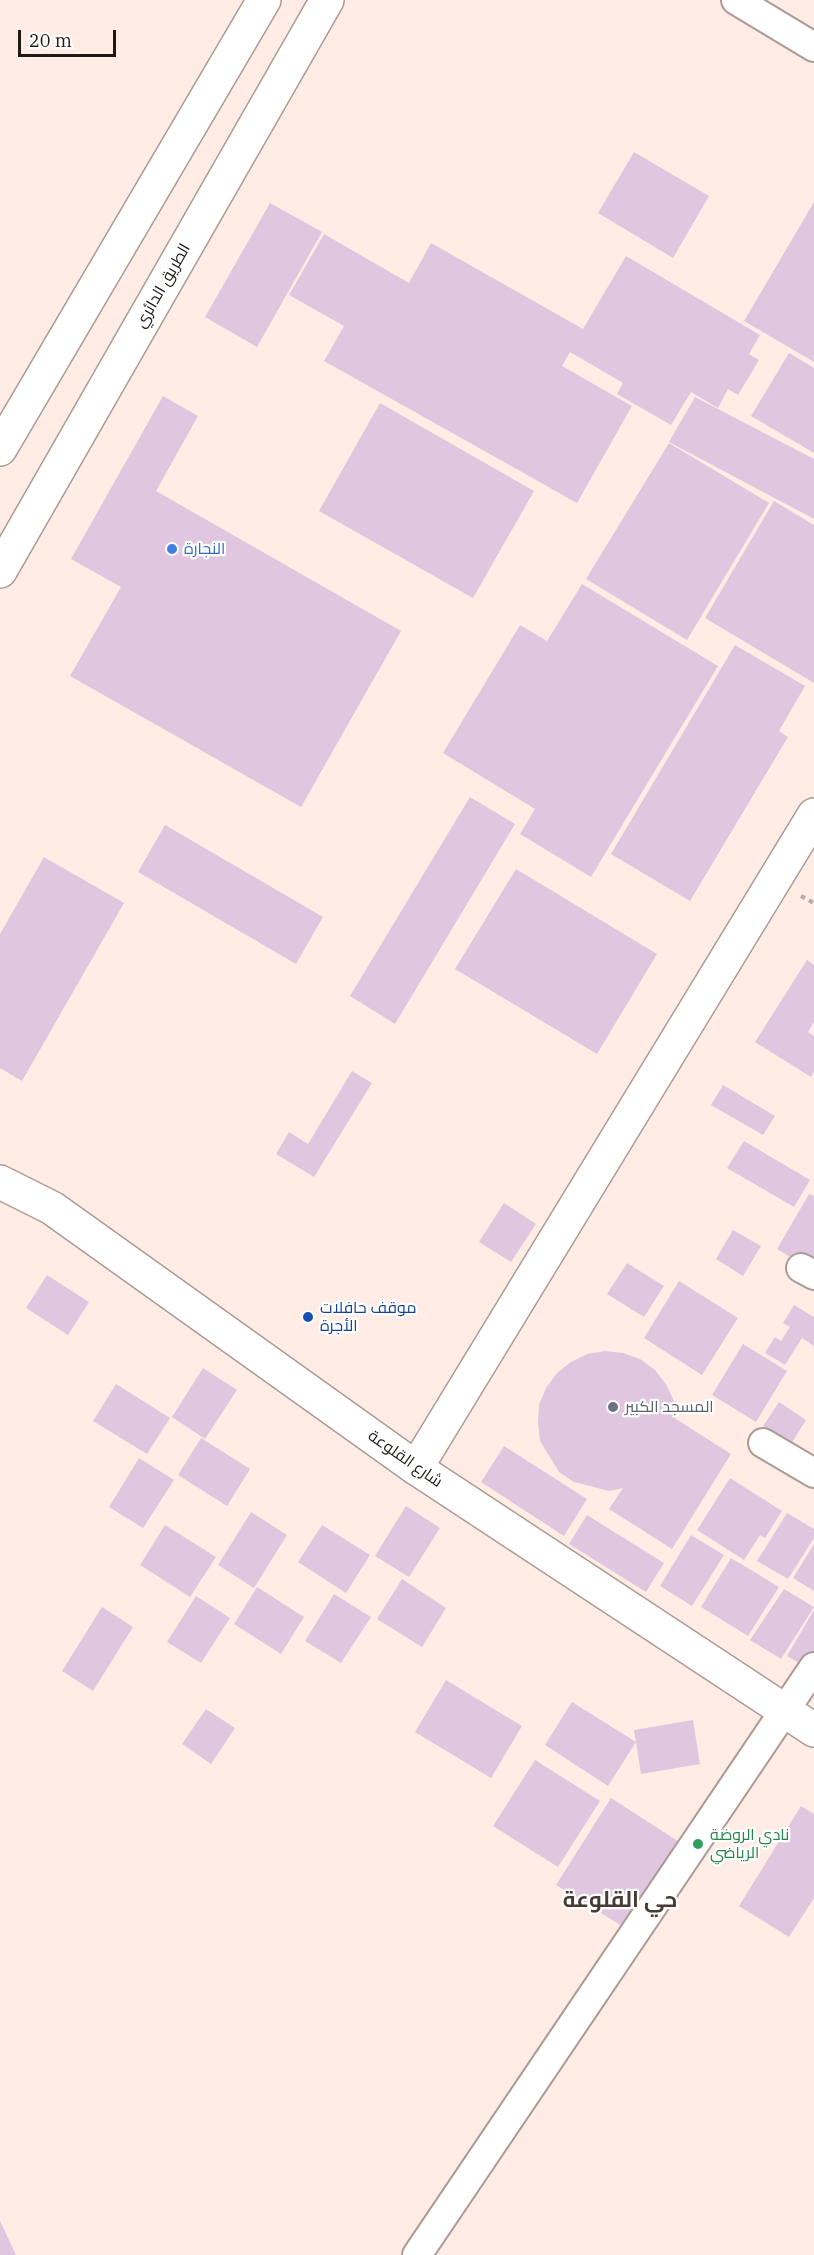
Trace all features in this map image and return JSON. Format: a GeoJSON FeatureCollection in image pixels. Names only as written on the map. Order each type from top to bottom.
{"type":"FeatureCollection","features":[{"type":"Feature","properties":{"kind":"main road"},"geometry":{"type":"LineString","coordinates":[[0,449],[264,0]]}},
{"type":"Feature","properties":{"kind":"main road","name":"الطريق الدائري"},"geometry":{"type":"LineString","coordinates":[[0,571],[327,0]]}},
{"type":"Feature","properties":{"kind":"main road"},"geometry":{"type":"LineString","coordinates":[[416,1468],[814,815]]}},
{"type":"Feature","properties":{"kind":"main road","name":"شارع القلوعة"},"geometry":{"type":"LineString","coordinates":[[0,1182],[52,1208],[416,1468],[814,1730]]}},
{"type":"Feature","properties":{"kind":"street"},"geometry":{"type":"LineString","coordinates":[[736,0],[814,47]]}},
{"type":"Feature","properties":{"kind":"street"},"geometry":{"type":"LineString","coordinates":[[763,1443],[814,1473]]}},
{"type":"Feature","properties":{"kind":"street"},"geometry":{"type":"LineString","coordinates":[[417,2255],[814,1667]]}},
{"type":"Feature","properties":{"kind":"building"},"geometry":{"type":"Polygon","coordinates":[[[634,152],[709,196],[673,258],[598,213],[634,152]]]}},
{"type":"Feature","properties":{"kind":"building"},"geometry":{"type":"Polygon","coordinates":[[[814,202],[814,362],[744,321],[814,202]]]}},
{"type":"Feature","properties":{"kind":"building"},"geometry":{"type":"Polygon","coordinates":[[[270,203],[322,232],[257,347],[205,317],[270,203]]]}},
{"type":"Feature","properties":{"kind":"building"},"geometry":{"type":"Polygon","coordinates":[[[324,234],[409,283],[431,243],[583,329],[626,256],[760,335],[749,354],[759,360],[738,395],[728,389],[718,408],[691,392],[671,425],[617,394],[623,383],[570,352],[562,366],[632,406],[577,503],[324,361],[344,326],[289,295],[324,234]]]}},
{"type":"Feature","properties":{"kind":"building"},"geometry":{"type":"Polygon","coordinates":[[[789,353],[814,368],[814,453],[751,416],[789,353]]]}},
{"type":"Feature","properties":{"kind":"building"},"geometry":{"type":"Polygon","coordinates":[[[163,396],[198,416],[156,491],[401,631],[301,807],[70,676],[121,587],[71,559],[163,396]]]}},
{"type":"Feature","properties":{"kind":"building"},"geometry":{"type":"Polygon","coordinates":[[[695,397],[814,459],[814,519],[669,442],[695,397]]]}},
{"type":"Feature","properties":{"kind":"building"},"geometry":{"type":"Polygon","coordinates":[[[380,403],[534,491],[473,598],[319,511],[380,403]]]}},
{"type":"Feature","properties":{"kind":"building"},"geometry":{"type":"Polygon","coordinates":[[[669,443],[769,503],[687,640],[586,579],[669,443]]]}},
{"type":"Feature","properties":{"kind":"building"},"geometry":{"type":"Polygon","coordinates":[[[774,501],[814,525],[814,683],[705,618],[774,501]]]}},
{"type":"Feature","properties":{"kind":"building"},"geometry":{"type":"Polygon","coordinates":[[[582,584],[718,666],[591,877],[520,834],[535,809],[443,753],[520,625],[547,641],[582,584]]]}},
{"type":"Feature","properties":{"kind":"building"},"geometry":{"type":"Polygon","coordinates":[[[735,645],[805,686],[779,731],[788,737],[690,901],[611,854],[735,645]]]}},
{"type":"Feature","properties":{"kind":"building"},"geometry":{"type":"Polygon","coordinates":[[[470,797],[515,824],[395,1024],[350,996],[470,797]]]}},
{"type":"Feature","properties":{"kind":"building"},"geometry":{"type":"Polygon","coordinates":[[[165,825],[323,917],[296,964],[138,872],[165,825]]]}},
{"type":"Feature","properties":{"kind":"building"},"geometry":{"type":"Polygon","coordinates":[[[44,857],[124,903],[22,1081],[0,1068],[0,934],[44,857]]]}},
{"type":"Feature","properties":{"kind":"building"},"geometry":{"type":"Polygon","coordinates":[[[516,869],[657,954],[597,1054],[455,969],[516,869]]]}},
{"type":"Feature","properties":{"kind":"building"},"geometry":{"type":"Polygon","coordinates":[[[807,960],[814,965],[814,1022],[808,1032],[814,1036],[814,1072],[811,1077],[755,1042],[807,960]]]}},
{"type":"Feature","properties":{"kind":"building"},"geometry":{"type":"Polygon","coordinates":[[[352,1071],[372,1083],[314,1177],[276,1154],[289,1132],[308,1144],[352,1071]]]}},
{"type":"Feature","properties":{"kind":"building"},"geometry":{"type":"Polygon","coordinates":[[[723,1085],[775,1116],[763,1135],[711,1105],[723,1085]]]}},
{"type":"Feature","properties":{"kind":"building"},"geometry":{"type":"Polygon","coordinates":[[[744,1141],[810,1180],[794,1207],[727,1168],[744,1141]]]}},
{"type":"Feature","properties":{"kind":"building"},"geometry":{"type":"Polygon","coordinates":[[[809,1194],[814,1196],[814,1262],[810,1269],[777,1249],[809,1194]]]}},
{"type":"Feature","properties":{"kind":"building"},"geometry":{"type":"Polygon","coordinates":[[[504,1203],[536,1224],[511,1262],[479,1242],[504,1203]]]}},
{"type":"Feature","properties":{"kind":"building"},"geometry":{"type":"Polygon","coordinates":[[[733,1230],[761,1246],[743,1276],[716,1259],[733,1230]]]}},
{"type":"Feature","properties":{"kind":"building"},"geometry":{"type":"Polygon","coordinates":[[[627,1263],[664,1286],[644,1317],[607,1294],[627,1263]]]}},
{"type":"Feature","properties":{"kind":"building"},"geometry":{"type":"Polygon","coordinates":[[[47,1275],[89,1302],[68,1335],[26,1308],[47,1275]]]}},
{"type":"Feature","properties":{"kind":"building"},"geometry":{"type":"Polygon","coordinates":[[[679,1281],[738,1318],[702,1375],[644,1338],[679,1281]]]}},
{"type":"Feature","properties":{"kind":"building"},"geometry":{"type":"Polygon","coordinates":[[[794,1305],[814,1317],[814,1346],[802,1338],[785,1365],[765,1353],[775,1337],[781,1341],[790,1327],[783,1323],[794,1305]]]}},
{"type":"Feature","properties":{"kind":"building"},"geometry":{"type":"Polygon","coordinates":[[[743,1344],[787,1371],[756,1422],[712,1395],[743,1344]]]}},
{"type":"Feature","properties":{"kind":"building"},"geometry":{"type":"Polygon","coordinates":[[[605,1351],[623,1353],[640,1359],[655,1370],[666,1384],[674,1401],[676,1419],[731,1454],[672,1549],[609,1509],[623,1488],[609,1491],[574,1482],[559,1472],[540,1441],[539,1405],[546,1388],[557,1373],[571,1362],[587,1354],[605,1351]]]}},
{"type":"Feature","properties":{"kind":"building"},"geometry":{"type":"Polygon","coordinates":[[[203,1368],[237,1390],[205,1439],[172,1417],[203,1368]]]}},
{"type":"Feature","properties":{"kind":"building"},"geometry":{"type":"Polygon","coordinates":[[[116,1384],[170,1418],[147,1454],[93,1421],[116,1384]]]}},
{"type":"Feature","properties":{"kind":"building"},"geometry":{"type":"Polygon","coordinates":[[[779,1402],[806,1420],[791,1444],[763,1426],[779,1402]]]}},
{"type":"Feature","properties":{"kind":"building"},"geometry":{"type":"Polygon","coordinates":[[[201,1438],[250,1469],[227,1506],[178,1475],[201,1438]]]}},
{"type":"Feature","properties":{"kind":"building"},"geometry":{"type":"Polygon","coordinates":[[[504,1446],[587,1499],[564,1536],[481,1482],[504,1446]]]}},
{"type":"Feature","properties":{"kind":"building"},"geometry":{"type":"Polygon","coordinates":[[[139,1458],[174,1480],[143,1528],[109,1507],[139,1458]]]}},
{"type":"Feature","properties":{"kind":"building"},"geometry":{"type":"Polygon","coordinates":[[[730,1478],[782,1511],[765,1538],[760,1535],[744,1560],[697,1530],[730,1478]]]}},
{"type":"Feature","properties":{"kind":"building"},"geometry":{"type":"Polygon","coordinates":[[[406,1506],[440,1528],[409,1577],[375,1556],[406,1506]]]}},
{"type":"Feature","properties":{"kind":"building"},"geometry":{"type":"Polygon","coordinates":[[[251,1512],[287,1535],[254,1588],[218,1565],[251,1512]]]}},
{"type":"Feature","properties":{"kind":"building"},"geometry":{"type":"Polygon","coordinates":[[[787,1513],[814,1529],[814,1538],[788,1579],[757,1561],[787,1513]]]}},
{"type":"Feature","properties":{"kind":"building"},"geometry":{"type":"Polygon","coordinates":[[[587,1515],[664,1563],[646,1592],[569,1544],[587,1515]]]}},
{"type":"Feature","properties":{"kind":"building"},"geometry":{"type":"Polygon","coordinates":[[[165,1525],[216,1557],[190,1597],[140,1565],[165,1525]]]}},
{"type":"Feature","properties":{"kind":"building"},"geometry":{"type":"Polygon","coordinates":[[[322,1525],[370,1555],[346,1593],[298,1562],[322,1525]]]}},
{"type":"Feature","properties":{"kind":"building"},"geometry":{"type":"Polygon","coordinates":[[[691,1535],[724,1555],[692,1606],[660,1586],[691,1535]]]}},
{"type":"Feature","properties":{"kind":"building"},"geometry":{"type":"Polygon","coordinates":[[[814,1544],[814,1591],[793,1578],[814,1544]]]}},
{"type":"Feature","properties":{"kind":"building"},"geometry":{"type":"Polygon","coordinates":[[[731,1558],[779,1587],[748,1636],[701,1607],[731,1558]]]}},
{"type":"Feature","properties":{"kind":"building"},"geometry":{"type":"Polygon","coordinates":[[[402,1579],[446,1608],[422,1647],[377,1619],[402,1579]]]}},
{"type":"Feature","properties":{"kind":"building"},"geometry":{"type":"Polygon","coordinates":[[[257,1587],[304,1617],[281,1654],[234,1624],[257,1587]]]}},
{"type":"Feature","properties":{"kind":"building"},"geometry":{"type":"Polygon","coordinates":[[[784,1589],[814,1607],[781,1659],[750,1640],[784,1589]]]}},
{"type":"Feature","properties":{"kind":"building"},"geometry":{"type":"Polygon","coordinates":[[[334,1594],[371,1617],[341,1663],[305,1641],[334,1594]]]}},
{"type":"Feature","properties":{"kind":"building"},"geometry":{"type":"Polygon","coordinates":[[[196,1596],[230,1618],[201,1663],[167,1642],[196,1596]]]}},
{"type":"Feature","properties":{"kind":"building"},"geometry":{"type":"Polygon","coordinates":[[[102,1607],[133,1627],[93,1691],[62,1671],[102,1607]]]}},
{"type":"Feature","properties":{"kind":"building"},"geometry":{"type":"Polygon","coordinates":[[[814,1610],[814,1669],[813,1671],[787,1656],[814,1610]]]}},
{"type":"Feature","properties":{"kind":"building"},"geometry":{"type":"Polygon","coordinates":[[[446,1680],[522,1726],[491,1778],[415,1732],[446,1680]]]}},
{"type":"Feature","properties":{"kind":"building"},"geometry":{"type":"Polygon","coordinates":[[[572,1702],[636,1742],[608,1786],[545,1745],[572,1702]]]}},
{"type":"Feature","properties":{"kind":"building"},"geometry":{"type":"Polygon","coordinates":[[[206,1709],[235,1728],[211,1764],[182,1744],[206,1709]]]}},
{"type":"Feature","properties":{"kind":"building"},"geometry":{"type":"Polygon","coordinates":[[[693,1720],[700,1764],[641,1774],[634,1730],[693,1720]]]}},
{"type":"Feature","properties":{"kind":"building"},"geometry":{"type":"Polygon","coordinates":[[[535,1760],[600,1801],[558,1867],[493,1826],[535,1760]]]}},
{"type":"Feature","properties":{"kind":"building"},"geometry":{"type":"Polygon","coordinates":[[[611,1798],[684,1845],[630,1931],[556,1885],[611,1798]]]}},
{"type":"Feature","properties":{"kind":"building"},"geometry":{"type":"Polygon","coordinates":[[[801,1806],[814,1814],[814,1898],[789,1937],[739,1906],[801,1806]]]}},
{"type":"Feature","properties":{"kind":"building"},"geometry":{"type":"Polygon","coordinates":[[[0,2221],[16,2255],[0,2255],[0,2221]]]}},
{"type":"Feature","properties":{"kind":"place","name":"النجارة"},"geometry":{"type":"Point","coordinates":[172,549]}},
{"type":"Feature","properties":{"kind":"place","name":"موقف حافلات الأجرة"},"geometry":{"type":"Point","coordinates":[308,1317]}},
{"type":"Feature","properties":{"kind":"place","name":"المسجد الكبير"},"geometry":{"type":"Point","coordinates":[613,1407]}},
{"type":"Feature","properties":{"kind":"place","name":"نادي الروضة الرياضي"},"geometry":{"type":"Point","coordinates":[698,1844]}},
{"type":"Feature","properties":{"kind":"district","name":"حي القلوعة"},"geometry":{"type":"Point","coordinates":[620,1901]}}]}
